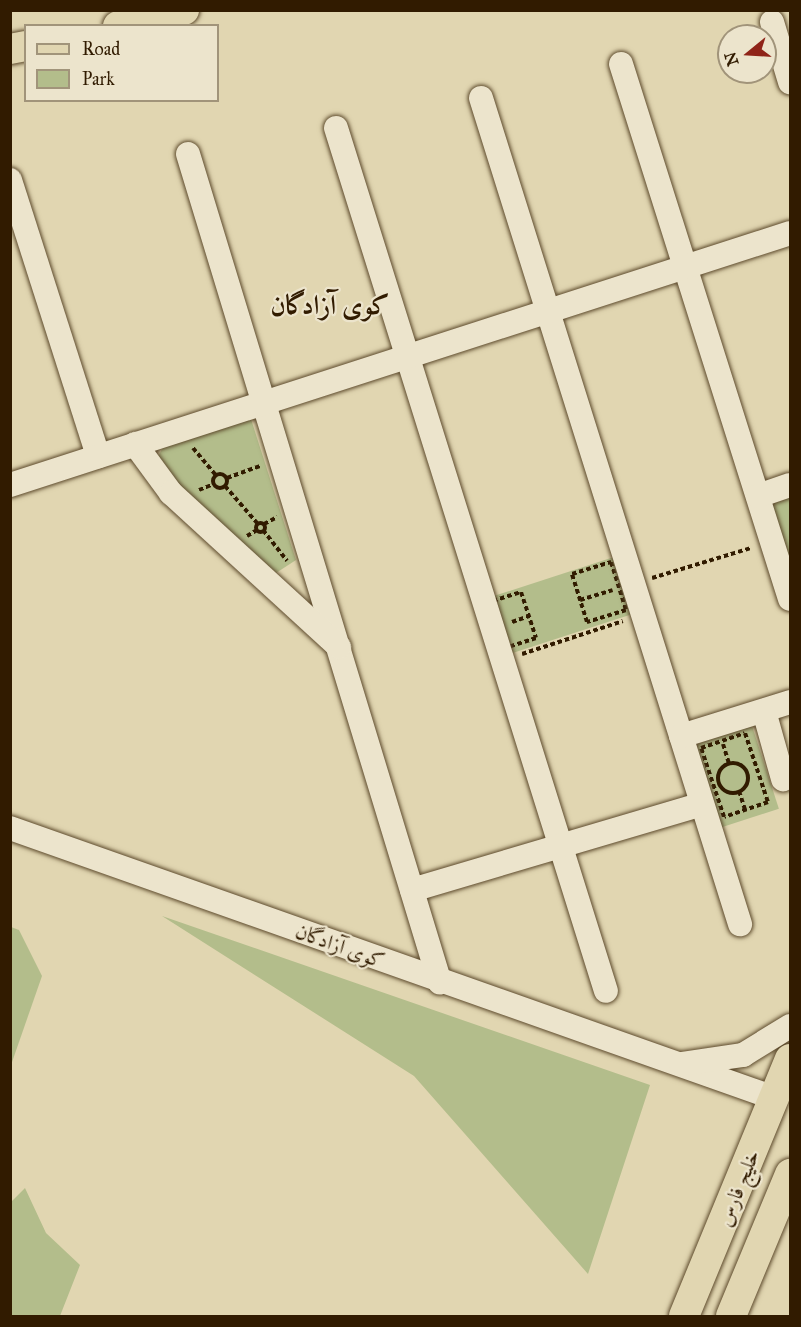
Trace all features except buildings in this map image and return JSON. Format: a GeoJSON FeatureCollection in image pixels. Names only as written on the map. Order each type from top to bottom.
{"type":"FeatureCollection","features":[{"type":"Feature","properties":{"kind":"main road"},"geometry":{"type":"LineString","coordinates":[[126,24],[184,10]]}},
{"type":"Feature","properties":{"kind":"main road","name":"خلیج فارس"},"geometry":{"type":"LineString","coordinates":[[684,1317],[790,1059]]}},
{"type":"Feature","properties":{"kind":"main road","name":"خلیج فارس"},"geometry":{"type":"LineString","coordinates":[[730,1317],[790,1174]]}},
{"type":"Feature","properties":{"kind":"street"},"geometry":{"type":"LineString","coordinates":[[772,22],[790,82]]}},
{"type":"Feature","properties":{"kind":"street"},"geometry":{"type":"LineString","coordinates":[[621,64],[790,599]]}},
{"type":"Feature","properties":{"kind":"street"},"geometry":{"type":"LineString","coordinates":[[481,98],[548,311],[626,586],[643,614],[740,924]]}},
{"type":"Feature","properties":{"kind":"street"},"geometry":{"type":"LineString","coordinates":[[336,128],[606,991]]}},
{"type":"Feature","properties":{"kind":"street"},"geometry":{"type":"LineString","coordinates":[[188,153],[440,982]]}},
{"type":"Feature","properties":{"kind":"street"},"geometry":{"type":"LineString","coordinates":[[10,180],[98,456]]}},
{"type":"Feature","properties":{"kind":"street"},"geometry":{"type":"LineString","coordinates":[[10,485],[790,233]]}},
{"type":"Feature","properties":{"kind":"street"},"geometry":{"type":"LineString","coordinates":[[135,444],[171,493],[339,648]]}},
{"type":"Feature","properties":{"kind":"street"},"geometry":{"type":"LineString","coordinates":[[758,496],[790,485]]}},
{"type":"Feature","properties":{"kind":"street"},"geometry":{"type":"LineString","coordinates":[[681,736],[790,702]]}},
{"type":"Feature","properties":{"kind":"street"},"geometry":{"type":"LineString","coordinates":[[764,711],[783,779]]}},
{"type":"Feature","properties":{"kind":"street"},"geometry":{"type":"LineString","coordinates":[[412,890],[702,804]]}},
{"type":"Feature","properties":{"kind":"street","name":"کوی آزادگان"},"geometry":{"type":"LineString","coordinates":[[10,828],[669,1065],[774,1098]]}},
{"type":"Feature","properties":{"kind":"street"},"geometry":{"type":"LineString","coordinates":[[669,1065],[743,1055],[790,1026]]}},
{"type":"Feature","properties":{"kind":"path"},"geometry":{"type":"LineString","coordinates":[[186,439],[216,475],[227,478],[281,457]]}},
{"type":"Feature","properties":{"kind":"path"},"geometry":{"type":"LineString","coordinates":[[216,475],[216,485],[225,486],[257,523],[264,524],[263,530],[290,564]]}},
{"type":"Feature","properties":{"kind":"path"},"geometry":{"type":"LineString","coordinates":[[225,486],[227,478]]}},
{"type":"Feature","properties":{"kind":"path"},"geometry":{"type":"LineString","coordinates":[[580,600],[772,542]]}},
{"type":"Feature","properties":{"kind":"path"},"geometry":{"type":"LineString","coordinates":[[610,562],[626,586],[626,610],[587,622],[572,574],[610,562]]}},
{"type":"Feature","properties":{"kind":"path"},"geometry":{"type":"LineString","coordinates":[[504,660],[643,614]]}},
{"type":"Feature","properties":{"kind":"path"},"geometry":{"type":"LineString","coordinates":[[745,733],[768,802],[745,810],[724,817],[701,748],[745,733]]}},
{"type":"Feature","properties":{"kind":"path"},"geometry":{"type":"LineString","coordinates":[[722,741],[729,764]]}},
{"type":"Feature","properties":{"kind":"path"},"geometry":{"type":"LineString","coordinates":[[729,764],[746,771],[748,780],[739,791]]}},
{"type":"Feature","properties":{"kind":"path"},"geometry":{"type":"LineString","coordinates":[[729,764],[721,770],[720,783],[726,790],[739,791]]}},
{"type":"Feature","properties":{"kind":"path"},"geometry":{"type":"LineString","coordinates":[[739,791],[745,810]]}},
{"type":"Feature","properties":{"kind":"green space"},"geometry":{"type":"Polygon","coordinates":[[[251,419],[296,560],[276,573],[162,470],[158,457],[163,447],[251,419]]]}},
{"type":"Feature","properties":{"kind":"green space"},"geometry":{"type":"Polygon","coordinates":[[[790,492],[790,574],[767,499],[790,492]]]}},
{"type":"Feature","properties":{"kind":"green space"},"geometry":{"type":"Polygon","coordinates":[[[617,556],[636,613],[505,655],[487,598],[617,556]]]}},
{"type":"Feature","properties":{"kind":"green space"},"geometry":{"type":"Polygon","coordinates":[[[752,726],[779,809],[717,829],[690,746],[752,726]]]}},
{"type":"Feature","properties":{"kind":"green space"},"geometry":{"type":"Polygon","coordinates":[[[162,916],[650,1085],[588,1274],[414,1076],[162,916]]]}},
{"type":"Feature","properties":{"kind":"green space"},"geometry":{"type":"Polygon","coordinates":[[[11,927],[19,930],[42,976],[11,1065],[11,927]]]}},
{"type":"Feature","properties":{"kind":"green space"},"geometry":{"type":"Polygon","coordinates":[[[25,1188],[46,1233],[80,1265],[60,1316],[11,1316],[11,1202],[25,1188]]]}},
{"type":"Feature","properties":{"kind":"district","name":"کوی آزادگان"},"geometry":{"type":"Point","coordinates":[330,305]}}]}
